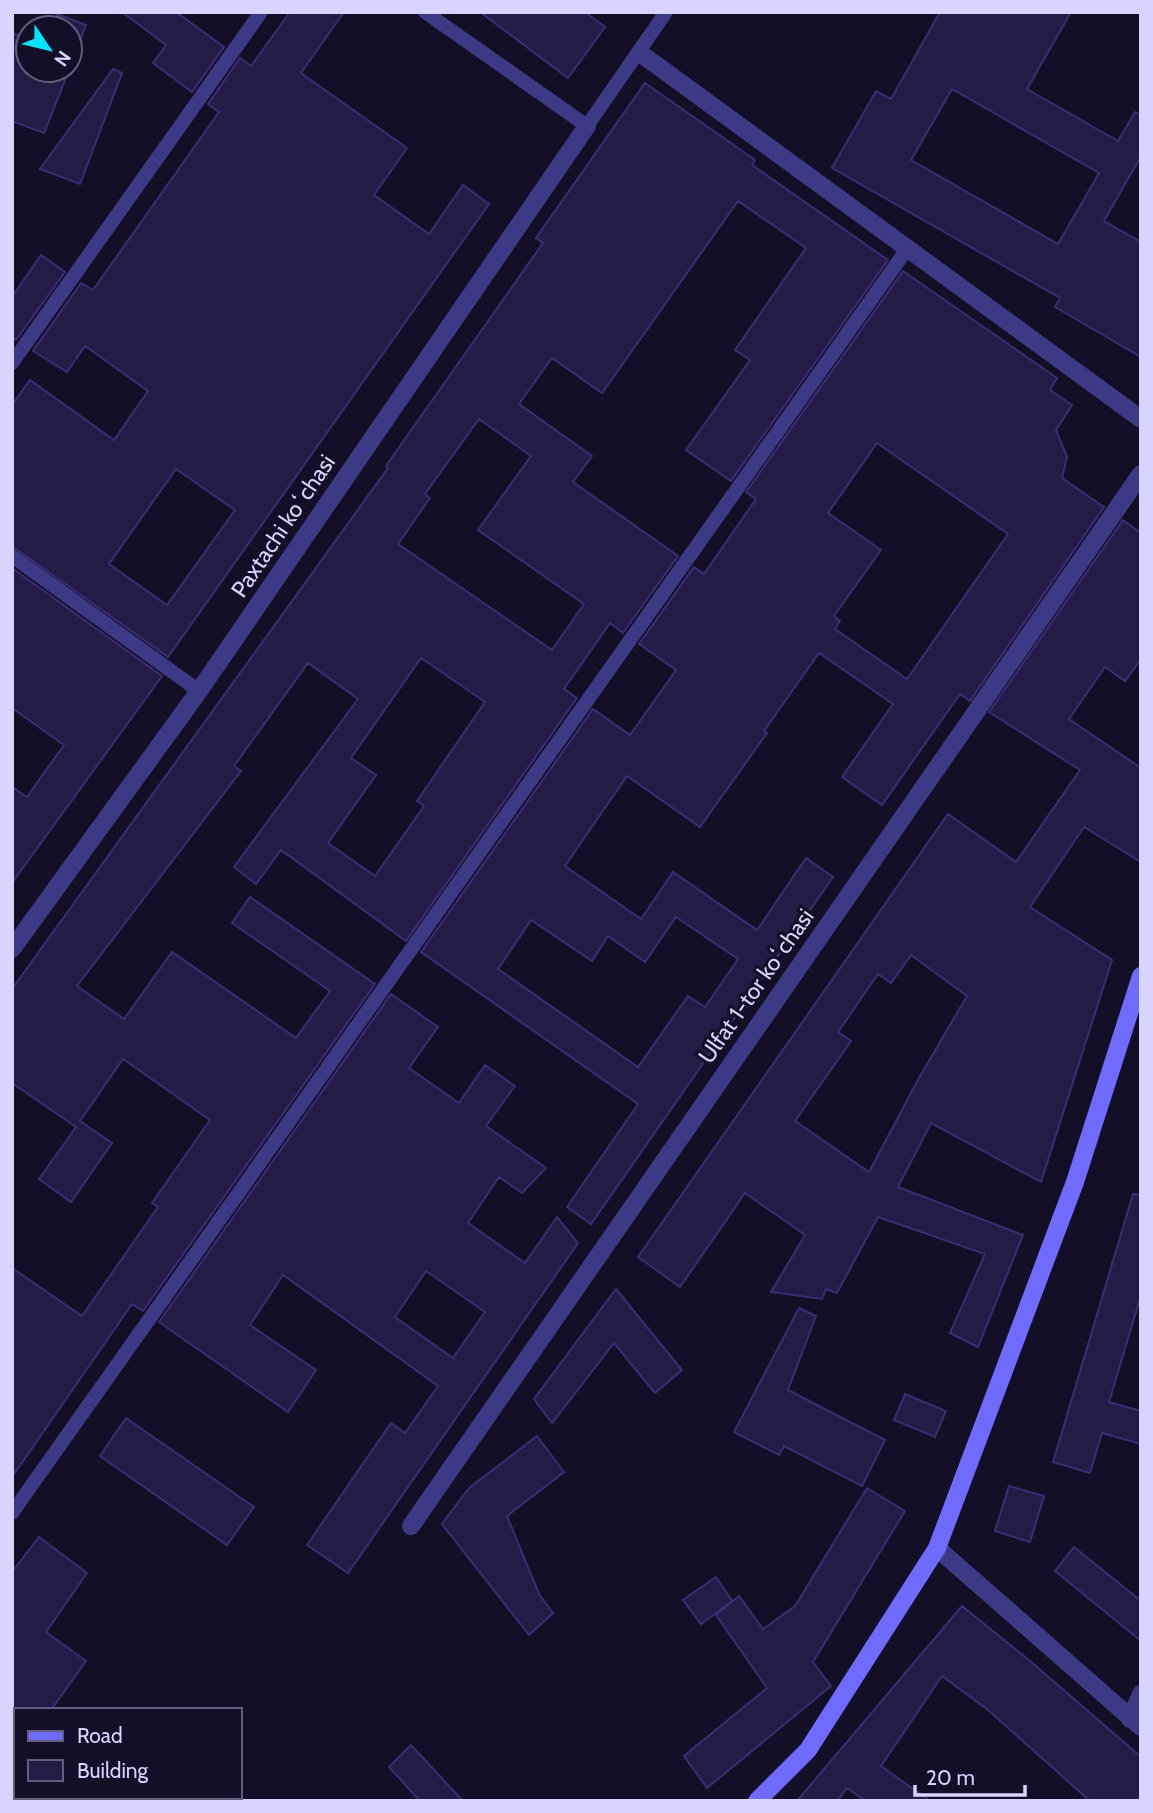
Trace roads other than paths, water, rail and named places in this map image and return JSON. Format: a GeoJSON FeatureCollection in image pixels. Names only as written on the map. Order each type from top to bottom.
{"type":"FeatureCollection","features":[{"type":"Feature","properties":{"kind":"street"},"geometry":{"type":"LineString","coordinates":[[640,53],[1141,419]]}},
{"type":"Feature","properties":{"kind":"street","name":"Paxtachi koʻchasi"},"geometry":{"type":"LineString","coordinates":[[12,949],[200,691],[587,126]]}},
{"type":"Feature","properties":{"kind":"street","name":"Ulfat 1-tor koʻchasi"},"geometry":{"type":"LineString","coordinates":[[411,1526],[1141,474]]}},
{"type":"Feature","properties":{"kind":"street"},"geometry":{"type":"LineString","coordinates":[[757,1801],[808,1750],[937,1548],[1075,1182],[1141,976]]}},
{"type":"Feature","properties":{"kind":"street"},"geometry":{"type":"LineString","coordinates":[[937,1548],[1136,1723]]}},
{"type":"Feature","properties":{"kind":"street"},"geometry":{"type":"LineString","coordinates":[[1136,1723],[1141,1694]]}},
{"type":"Feature","properties":{"kind":"lane"},"geometry":{"type":"LineString","coordinates":[[12,363],[261,12]]}},
{"type":"Feature","properties":{"kind":"lane"},"geometry":{"type":"LineString","coordinates":[[425,12],[587,126],[666,12]]}},
{"type":"Feature","properties":{"kind":"lane"},"geometry":{"type":"LineString","coordinates":[[12,1513],[907,249]]}},
{"type":"Feature","properties":{"kind":"lane"},"geometry":{"type":"LineString","coordinates":[[12,556],[200,691]]}}]}
